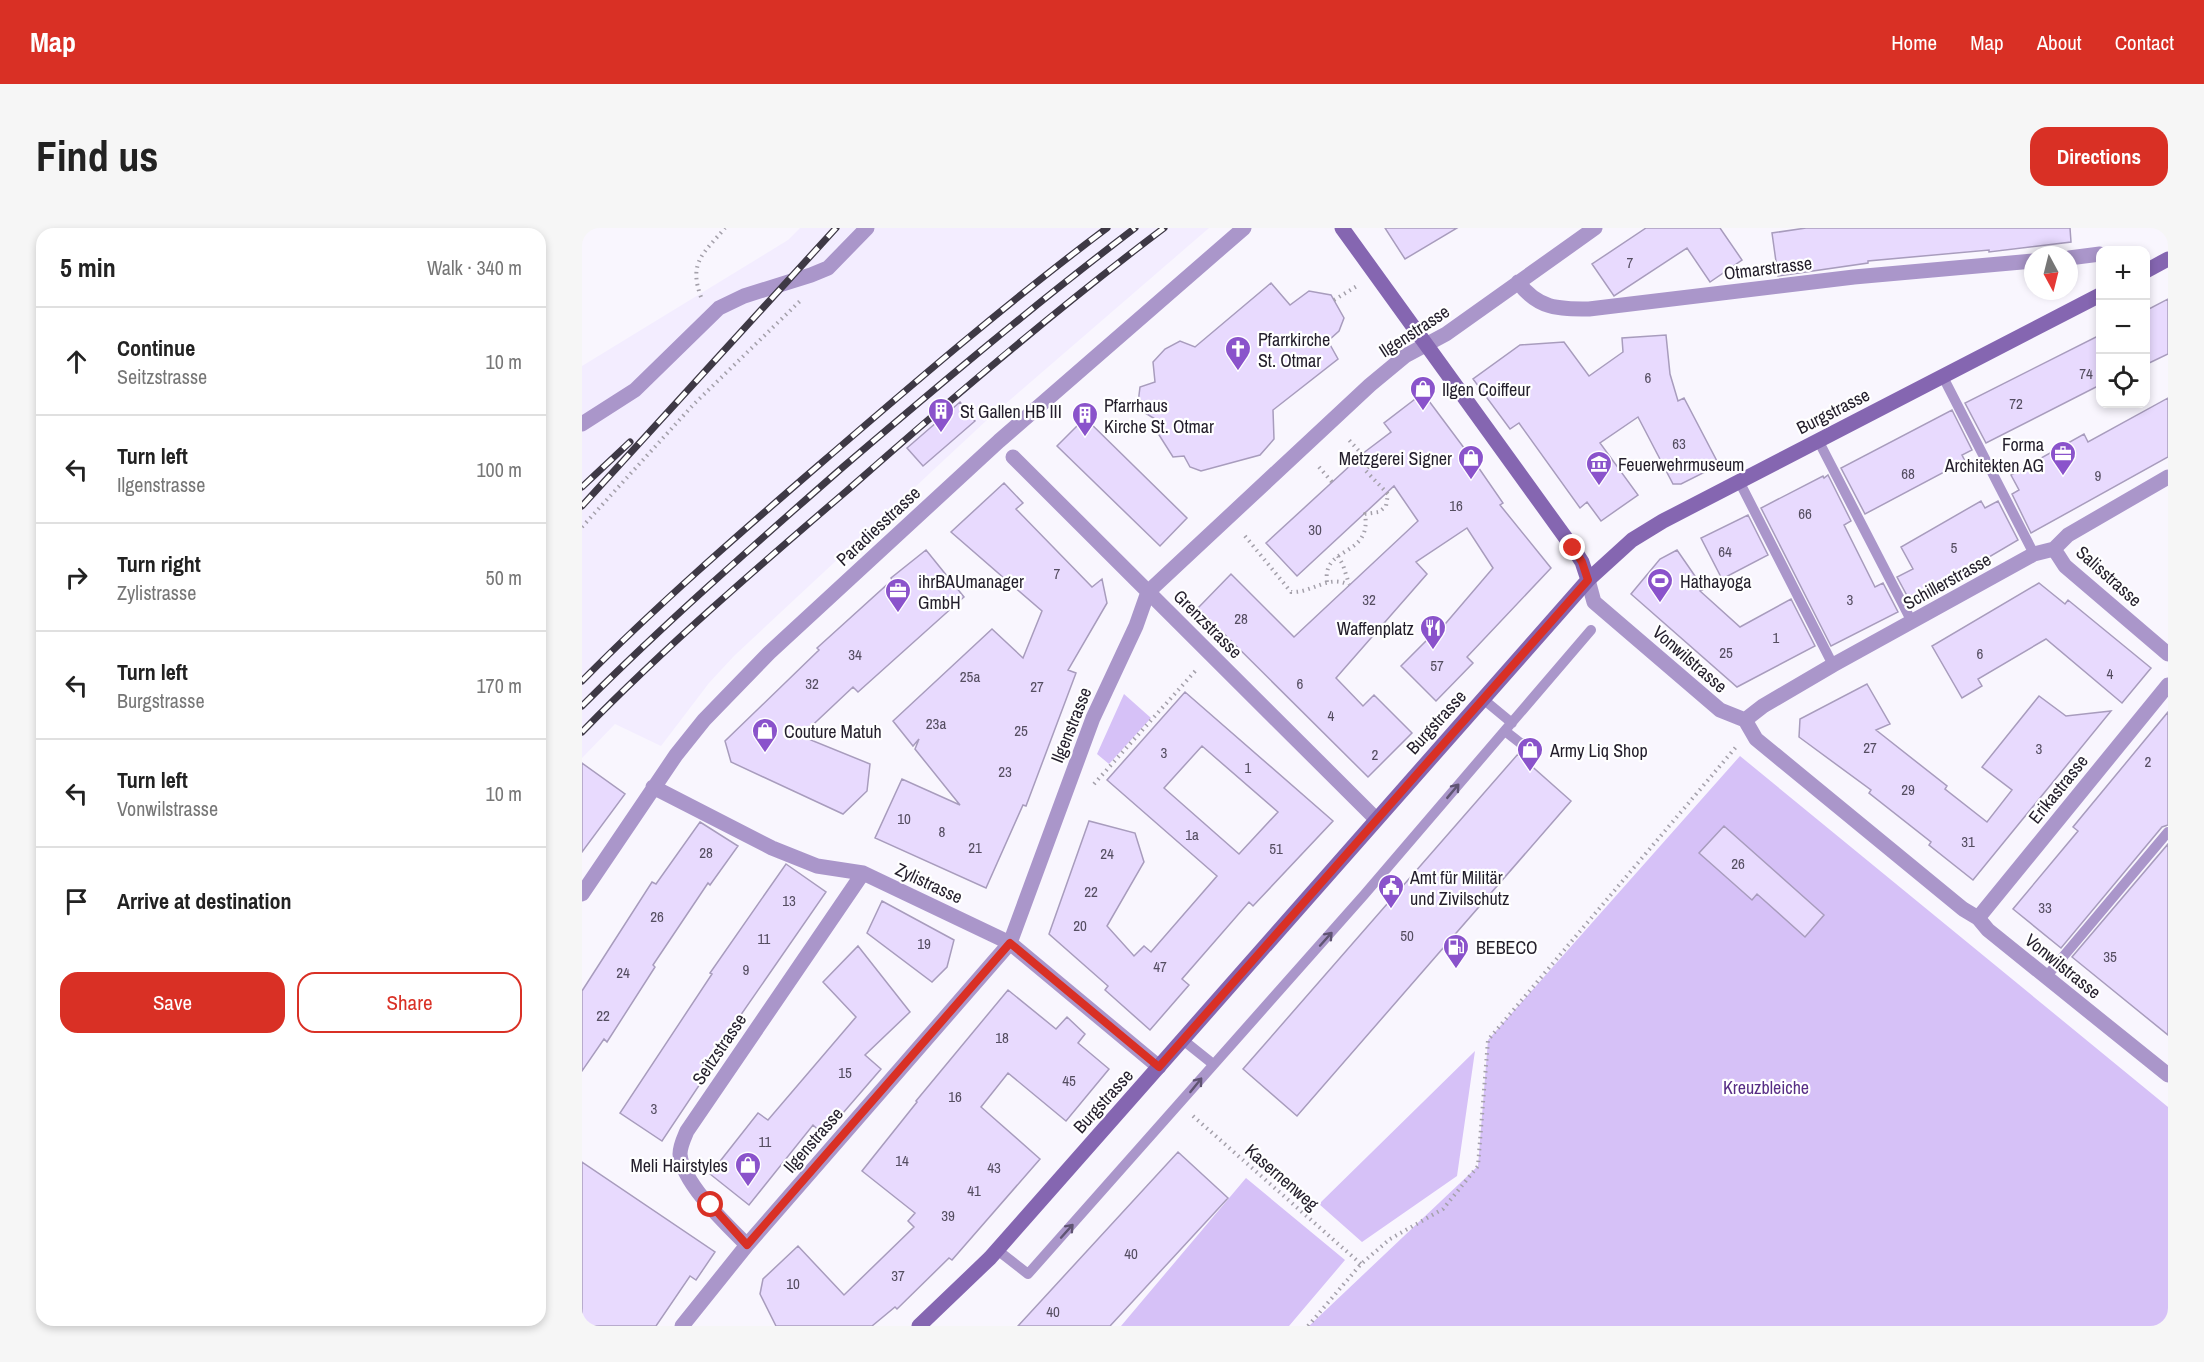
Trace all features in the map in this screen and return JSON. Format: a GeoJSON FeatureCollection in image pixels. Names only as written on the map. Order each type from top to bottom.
{"type":"FeatureCollection","features":[{"type":"Feature","properties":{"kind":"main road","name":"Vonwilstrasse"},"geometry":{"type":"LineString","coordinates":[[1342,228],[1582,562],[1588,580]]}},
{"type":"Feature","properties":{"kind":"main road"},"geometry":{"type":"LineString","coordinates":[[2150,268],[2168,259]]}},
{"type":"Feature","properties":{"kind":"main road","name":"Burgstrasse"},"geometry":{"type":"LineString","coordinates":[[919,1326],[996,1250],[1588,580],[1643,533],[2096,297]]}},
{"type":"Feature","properties":{"kind":"street"},"geometry":{"type":"LineString","coordinates":[[582,424],[621,400],[650,378],[708,317],[720,308],[744,296],[828,268],[867,228]]}},
{"type":"Feature","properties":{"kind":"street","name":"Paradiesstrasse"},"geometry":{"type":"LineString","coordinates":[[582,894],[653,787],[704,720],[769,653],[999,441],[1244,228]]}},
{"type":"Feature","properties":{"kind":"street","name":"Ilgenstrasse"},"geometry":{"type":"LineString","coordinates":[[682,1326],[747,1245],[1010,943],[1093,718],[1136,626],[1149,592],[1370,385],[1405,356],[1446,334],[1595,228]]}},
{"type":"Feature","properties":{"kind":"street"},"geometry":{"type":"LineString","coordinates":[[2078,257],[2096,255]]}},
{"type":"Feature","properties":{"kind":"street","name":"Otmarstrasse"},"geometry":{"type":"LineString","coordinates":[[1518,282],[1537,302],[1562,309],[1589,309],[1854,277],[2024,262]]}},
{"type":"Feature","properties":{"kind":"street","name":"Grenzstrasse"},"geometry":{"type":"LineString","coordinates":[[1013,457],[1376,819]]}},
{"type":"Feature","properties":{"kind":"street","name":"Schillerstrasse"},"geometry":{"type":"LineString","coordinates":[[1744,720],[1833,664],[2034,554],[2054,549],[2068,535],[2168,477]]}},
{"type":"Feature","properties":{"kind":"street","name":"Salisstrasse"},"geometry":{"type":"LineString","coordinates":[[2054,549],[2065,566],[2168,654]]}},
{"type":"Feature","properties":{"kind":"street","name":"Vonwilstrasse"},"geometry":{"type":"LineString","coordinates":[[1588,580],[1594,602],[1600,608],[1720,710],[1744,720],[1756,739],[2168,1075]]}},
{"type":"Feature","properties":{"kind":"street","name":"Erikastrasse"},"geometry":{"type":"LineString","coordinates":[[1978,918],[2168,685]]}},
{"type":"Feature","properties":{"kind":"street","name":"Zylistrasse"},"geometry":{"type":"LineString","coordinates":[[653,787],[772,848],[817,866],[863,873],[1010,943],[1159,1067]]}},
{"type":"Feature","properties":{"kind":"street","name":"Seitzstrasse"},"geometry":{"type":"LineString","coordinates":[[747,1245],[726,1224],[688,1177],[680,1153],[682,1143],[687,1131],[863,873]]}},
{"type":"Feature","properties":{"kind":"lane"},"geometry":{"type":"LineString","coordinates":[[1943,377],[2034,554]]}},
{"type":"Feature","properties":{"kind":"lane"},"geometry":{"type":"LineString","coordinates":[[1818,440],[1912,622]]}},
{"type":"Feature","properties":{"kind":"lane"},"geometry":{"type":"LineString","coordinates":[[1739,481],[1833,664]]}},
{"type":"Feature","properties":{"kind":"lane"},"geometry":{"type":"LineString","coordinates":[[996,1250],[1028,1274],[1364,895],[1591,630]]}},
{"type":"Feature","properties":{"kind":"lane"},"geometry":{"type":"LineString","coordinates":[[1483,699],[1528,749]]}},
{"type":"Feature","properties":{"kind":"lane"},"geometry":{"type":"LineString","coordinates":[[2046,977],[2168,832]]}},
{"type":"Feature","properties":{"kind":"lane"},"geometry":{"type":"LineString","coordinates":[[1183,1040],[1213,1064]]}},
{"type":"Feature","properties":{"kind":"path"},"geometry":{"type":"LineString","coordinates":[[708,317],[698,290],[695,272],[698,260],[725,228]]}},
{"type":"Feature","properties":{"kind":"path"},"geometry":{"type":"LineString","coordinates":[[582,527],[693,405],[808,294],[828,268]]}},
{"type":"Feature","properties":{"kind":"path"},"geometry":{"type":"LineString","coordinates":[[1334,300],[1357,286]]}},
{"type":"Feature","properties":{"kind":"path"},"geometry":{"type":"LineString","coordinates":[[1327,582],[1326,575],[1329,566],[1338,556],[1362,539],[1366,528],[1365,514],[1379,512],[1386,506],[1388,500],[1388,494],[1365,470],[1371,464],[1349,440]]}},
{"type":"Feature","properties":{"kind":"path"},"geometry":{"type":"LineString","coordinates":[[1319,467],[1332,482]]}},
{"type":"Feature","properties":{"kind":"path"},"geometry":{"type":"LineString","coordinates":[[1245,536],[1291,592],[1299,592],[1336,580],[1349,585],[1338,556]]}},
{"type":"Feature","properties":{"kind":"path"},"geometry":{"type":"LineString","coordinates":[[1094,784],[1201,665]]}},
{"type":"Feature","properties":{"kind":"path"},"geometry":{"type":"LineString","coordinates":[[1308,1326],[1361,1264],[1390,1239],[1443,1209],[1478,1166],[1488,1040],[1736,747]]}},
{"type":"Feature","properties":{"kind":"path","name":"Kasernenweg"},"geometry":{"type":"LineString","coordinates":[[1185,1110],[1361,1264]]}},
{"type":"Feature","properties":{"kind":"shaded area"},"geometry":{"type":"Polygon","coordinates":[[[800,228],[1209,228],[988,419],[734,656],[709,683],[661,746],[615,724],[582,758],[582,366],[788,240],[800,228]]]}},
{"type":"Feature","properties":{"kind":"green space"},"geometry":{"type":"Polygon","coordinates":[[[1124,694],[1151,718],[1109,764],[1097,754],[1124,694]]]}},
{"type":"Feature","properties":{"kind":"green space","name":"Kreuzbleiche"},"geometry":{"type":"Polygon","coordinates":[[[1740,756],[2168,1107],[2168,1326],[1309,1326],[1478,1166],[1488,1040],[1740,756]]]}},
{"type":"Feature","properties":{"kind":"green space"},"geometry":{"type":"Polygon","coordinates":[[[1475,1051],[1457,1176],[1362,1242],[1319,1204],[1475,1051]]]}},
{"type":"Feature","properties":{"kind":"green space"},"geometry":{"type":"Polygon","coordinates":[[[1246,1178],[1345,1260],[1289,1326],[1121,1326],[1246,1178]]]}},
{"type":"Feature","properties":{"kind":"building"},"geometry":{"type":"Polygon","coordinates":[[[1385,228],[1457,228],[1405,259],[1385,228]]]}},
{"type":"Feature","properties":{"kind":"building"},"geometry":{"type":"Polygon","coordinates":[[[1646,228],[1720,228],[1742,260],[1710,282],[1687,248],[1614,296],[1592,264],[1646,228]]]}},
{"type":"Feature","properties":{"kind":"building"},"geometry":{"type":"Polygon","coordinates":[[[1806,228],[2070,228],[2071,242],[1989,252],[1989,250],[1868,261],[1868,263],[1778,276],[1772,233],[1806,228]]]}},
{"type":"Feature","properties":{"kind":"building","name":"Pfarrkirche St. Otmar"},"geometry":{"type":"Polygon","coordinates":[[[1271,283],[1290,305],[1309,291],[1331,295],[1344,318],[1339,331],[1328,341],[1338,359],[1273,410],[1274,439],[1260,455],[1201,471],[1190,467],[1184,456],[1173,457],[1154,427],[1155,419],[1145,413],[1138,403],[1140,387],[1155,382],[1153,362],[1165,349],[1180,341],[1195,347],[1271,283]]]}},
{"type":"Feature","properties":{"kind":"building"},"geometry":{"type":"Polygon","coordinates":[[[2168,299],[2168,354],[2150,363],[2150,354],[2150,308],[2168,299]]]}},
{"type":"Feature","properties":{"kind":"building"},"geometry":{"type":"Polygon","coordinates":[[[1666,335],[1670,374],[1678,401],[1684,398],[1719,465],[1681,484],[1673,484],[1638,417],[1600,443],[1638,495],[1601,521],[1587,502],[1580,508],[1519,423],[1510,429],[1473,379],[1520,345],[1564,342],[1589,376],[1623,352],[1622,338],[1666,335]]]}},
{"type":"Feature","properties":{"kind":"building"},"geometry":{"type":"Polygon","coordinates":[[[2096,337],[2096,387],[1986,443],[1965,403],[2096,337]]]}},
{"type":"Feature","properties":{"kind":"building"},"geometry":{"type":"Polygon","coordinates":[[[1423,393],[1503,503],[1500,505],[1551,568],[1467,657],[1473,663],[1436,701],[1401,666],[1438,629],[1440,630],[1493,568],[1467,528],[1416,562],[1427,574],[1336,678],[1363,706],[1374,695],[1412,733],[1368,777],[1198,608],[1231,574],[1294,637],[1418,521],[1394,486],[1297,576],[1266,543],[1366,451],[1391,432],[1384,423],[1423,393]]]}},
{"type":"Feature","properties":{"kind":"building"},"geometry":{"type":"Polygon","coordinates":[[[2168,398],[2168,457],[2031,533],[2012,494],[2019,490],[2011,475],[2084,434],[2088,442],[2168,398]]]}},
{"type":"Feature","properties":{"kind":"building","name":"St Gallen HB III"},"geometry":{"type":"Polygon","coordinates":[[[960,402],[975,421],[923,466],[907,448],[960,402]]]}},
{"type":"Feature","properties":{"kind":"building"},"geometry":{"type":"Polygon","coordinates":[[[1952,410],[1972,450],[1962,455],[1965,461],[1865,514],[1841,468],[1952,410]]]}},
{"type":"Feature","properties":{"kind":"building"},"geometry":{"type":"Polygon","coordinates":[[[1085,418],[1187,518],[1160,546],[1057,446],[1085,418]]]}},
{"type":"Feature","properties":{"kind":"building"},"geometry":{"type":"Polygon","coordinates":[[[1828,475],[1851,521],[1844,525],[1875,587],[1883,583],[1898,612],[1831,646],[1761,508],[1828,475]]]}},
{"type":"Feature","properties":{"kind":"building"},"geometry":{"type":"Polygon","coordinates":[[[1004,483],[1023,503],[1016,509],[1092,587],[1102,579],[1107,603],[1068,670],[1076,673],[1026,806],[1023,805],[986,888],[875,838],[902,779],[960,805],[915,749],[919,739],[913,746],[893,721],[992,629],[1023,658],[1042,611],[951,532],[1004,483]]]}},
{"type":"Feature","properties":{"kind":"building"},"geometry":{"type":"Polygon","coordinates":[[[1981,501],[1985,508],[1998,501],[2018,540],[1911,603],[1897,577],[1913,569],[1901,547],[1981,501]]]}},
{"type":"Feature","properties":{"kind":"building"},"geometry":{"type":"Polygon","coordinates":[[[1748,515],[1768,555],[1722,579],[1701,538],[1748,515]]]}},
{"type":"Feature","properties":{"kind":"building"},"geometry":{"type":"Polygon","coordinates":[[[926,550],[964,597],[858,692],[853,687],[801,736],[870,764],[867,791],[843,814],[731,762],[725,741],[819,650],[817,648],[892,580],[891,578],[926,550]]]}},
{"type":"Feature","properties":{"kind":"building"},"geometry":{"type":"Polygon","coordinates":[[[1677,550],[1704,589],[1700,591],[1740,627],[1791,599],[1815,646],[1737,687],[1631,594],[1660,559],[1677,550]]]}},
{"type":"Feature","properties":{"kind":"building"},"geometry":{"type":"Polygon","coordinates":[[[2039,583],[2065,604],[2068,600],[2151,668],[2122,703],[2046,639],[1978,679],[1982,686],[1962,698],[1932,646],[2039,583]]]}},
{"type":"Feature","properties":{"kind":"building"},"geometry":{"type":"Polygon","coordinates":[[[1867,684],[1890,724],[1876,730],[1947,786],[1945,789],[1987,822],[2012,790],[1982,767],[2039,696],[2066,716],[2111,711],[1973,880],[1929,845],[1931,842],[1869,793],[1871,790],[1799,737],[1800,719],[1867,684]]]}},
{"type":"Feature","properties":{"kind":"building"},"geometry":{"type":"Polygon","coordinates":[[[1185,692],[1333,821],[1253,906],[1249,902],[1182,979],[1189,985],[1150,1030],[1105,990],[1108,986],[1049,934],[1089,821],[1135,833],[1144,862],[1107,926],[1134,956],[1144,946],[1151,952],[1217,876],[1107,780],[1185,692]],[[1202,746],[1164,788],[1239,854],[1278,812],[1202,746]]]}},
{"type":"Feature","properties":{"kind":"building"},"geometry":{"type":"Polygon","coordinates":[[[2168,712],[2168,825],[2162,827],[2061,948],[2013,909],[2078,831],[2073,827],[2168,712]]]}},
{"type":"Feature","properties":{"kind":"building"},"geometry":{"type":"Polygon","coordinates":[[[1518,754],[1571,801],[1297,1116],[1243,1069],[1518,754]]]}},
{"type":"Feature","properties":{"kind":"building"},"geometry":{"type":"Polygon","coordinates":[[[582,763],[625,794],[582,852],[582,763]]]}},
{"type":"Feature","properties":{"kind":"building"},"geometry":{"type":"Polygon","coordinates":[[[700,822],[738,846],[710,885],[708,883],[653,965],[655,967],[607,1042],[604,1039],[582,1071],[582,991],[652,882],[656,884],[700,822]]]}},
{"type":"Feature","properties":{"kind":"building"},"geometry":{"type":"Polygon","coordinates":[[[1724,826],[1824,915],[1805,937],[1757,894],[1752,900],[1699,853],[1724,826]]]}},
{"type":"Feature","properties":{"kind":"building"},"geometry":{"type":"Polygon","coordinates":[[[2168,844],[2168,1035],[2072,957],[2168,844]]]}},
{"type":"Feature","properties":{"kind":"building"},"geometry":{"type":"Polygon","coordinates":[[[786,864],[826,892],[738,1019],[742,1021],[662,1141],[620,1113],[712,974],[710,973],[786,864]]]}},
{"type":"Feature","properties":{"kind":"building"},"geometry":{"type":"Polygon","coordinates":[[[882,901],[954,940],[947,967],[932,982],[867,933],[882,901]]]}},
{"type":"Feature","properties":{"kind":"building"},"geometry":{"type":"Polygon","coordinates":[[[858,946],[910,1012],[865,1055],[881,1069],[824,1135],[813,1125],[749,1205],[710,1174],[758,1113],[768,1120],[856,1017],[823,982],[858,946]]]}},
{"type":"Feature","properties":{"kind":"building"},"geometry":{"type":"Polygon","coordinates":[[[1008,990],[1056,1029],[1067,1017],[1085,1034],[1078,1043],[1109,1069],[1066,1121],[1008,1073],[981,1107],[1040,1159],[952,1260],[949,1258],[897,1309],[895,1307],[872,1326],[776,1326],[760,1294],[763,1279],[798,1246],[844,1295],[914,1227],[908,1221],[915,1213],[862,1171],[916,1101],[1008,990]]]}},
{"type":"Feature","properties":{"kind":"building"},"geometry":{"type":"Polygon","coordinates":[[[1178,1152],[1228,1198],[1110,1326],[1018,1326],[1178,1152]]]}},
{"type":"Feature","properties":{"kind":"building"},"geometry":{"type":"Polygon","coordinates":[[[582,1162],[715,1252],[696,1280],[690,1276],[656,1326],[582,1326],[582,1162]]]}},
{"type":"Feature","properties":{"kind":"railway"},"geometry":{"type":"LineString","coordinates":[[582,506],[836,228]]}},
{"type":"Feature","properties":{"kind":"railway"},"geometry":{"type":"LineString","coordinates":[[582,681],[669,597],[820,464],[997,314],[1107,228]]}},
{"type":"Feature","properties":{"kind":"railway"},"geometry":{"type":"LineString","coordinates":[[582,706],[678,614],[843,467],[988,345],[1135,228]]}},
{"type":"Feature","properties":{"kind":"railway"},"geometry":{"type":"LineString","coordinates":[[582,732],[713,607],[927,421],[1004,355],[1164,228]]}},
{"type":"Feature","properties":{"kind":"railway"},"geometry":{"type":"LineString","coordinates":[[582,487],[630,442]]}},
{"type":"Feature","properties":{"kind":"place","name":"Pfarrkirche St. Otmar"},"geometry":{"type":"Point","coordinates":[1238,372]}},
{"type":"Feature","properties":{"kind":"place","name":"Ilgen Coiffeur"},"geometry":{"type":"Point","coordinates":[1423,412]}},
{"type":"Feature","properties":{"kind":"place","name":"St Gallen HB III"},"geometry":{"type":"Point","coordinates":[941,434]}},
{"type":"Feature","properties":{"kind":"place","name":"Pfarrhaus Kirche St. Otmar"},"geometry":{"type":"Point","coordinates":[1085,438]}},
{"type":"Feature","properties":{"kind":"place","name":"Forma Architekten AG"},"geometry":{"type":"Point","coordinates":[2063,477]}},
{"type":"Feature","properties":{"kind":"place","name":"Metzgerei Signer"},"geometry":{"type":"Point","coordinates":[1471,481]}},
{"type":"Feature","properties":{"kind":"place","name":"Feuerwehrmuseum"},"geometry":{"type":"Point","coordinates":[1599,487]}},
{"type":"Feature","properties":{"kind":"place","name":"Hathayoga"},"geometry":{"type":"Point","coordinates":[1660,604]}},
{"type":"Feature","properties":{"kind":"place","name":"ihrBAUmanager GmbH"},"geometry":{"type":"Point","coordinates":[898,614]}},
{"type":"Feature","properties":{"kind":"place","name":"Waffenplatz"},"geometry":{"type":"Point","coordinates":[1433,651]}},
{"type":"Feature","properties":{"kind":"place","name":"Couture Matuh"},"geometry":{"type":"Point","coordinates":[765,754]}},
{"type":"Feature","properties":{"kind":"place","name":"Army Liq Shop"},"geometry":{"type":"Point","coordinates":[1530,773]}},
{"type":"Feature","properties":{"kind":"place","name":"Amt für Militär und Zivilschutz"},"geometry":{"type":"Point","coordinates":[1391,910]}},
{"type":"Feature","properties":{"kind":"place","name":"BEBECO"},"geometry":{"type":"Point","coordinates":[1456,970]}},
{"type":"Feature","properties":{"kind":"place","name":"Meli Hairstyles"},"geometry":{"type":"Point","coordinates":[748,1188]}},
{"type":"Feature","properties":{"kind":"route"},"geometry":{"type":"LineString","coordinates":[[711,1205],[747,1245],[1010,943],[1159,1067],[1588,580],[1582,562],[1573,548]]}}]}
